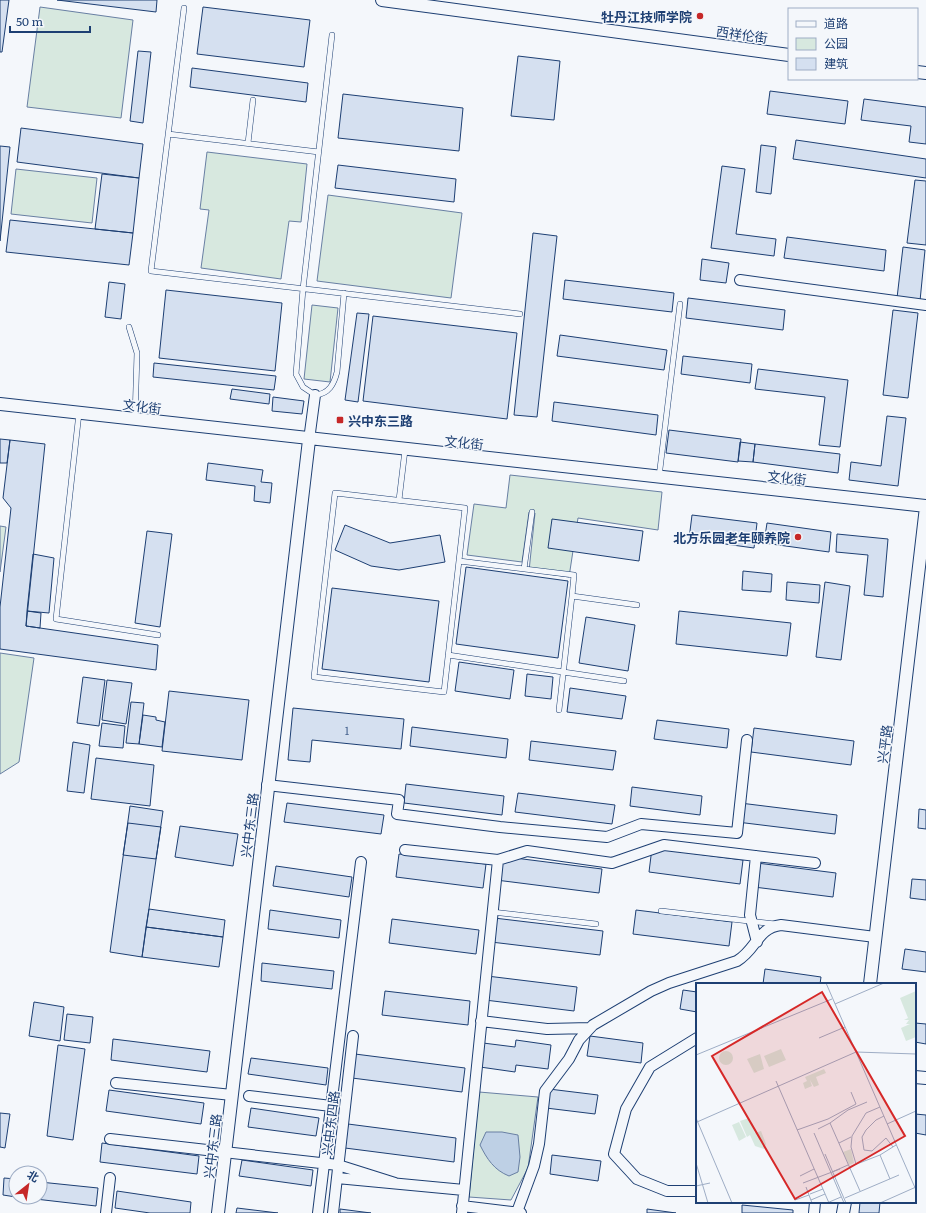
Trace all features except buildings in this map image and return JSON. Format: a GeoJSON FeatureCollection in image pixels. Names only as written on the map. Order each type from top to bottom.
{"type":"FeatureCollection","features":[{"type":"Feature","properties":{"kind":"street","name":"西祥伦街"},"geometry":{"type":"LineString","coordinates":[[382,0],[788,55]]}},
{"type":"Feature","properties":{"kind":"street"},"geometry":{"type":"LineString","coordinates":[[740,280],[926,305]]}},
{"type":"Feature","properties":{"kind":"street"},"geometry":{"type":"LineString","coordinates":[[309,440],[315,395]]}},
{"type":"Feature","properties":{"kind":"street","name":"文化街"},"geometry":{"type":"LineString","coordinates":[[0,404],[309,440],[926,507]]}},
{"type":"Feature","properties":{"kind":"street","name":"兴中东三路"},"geometry":{"type":"LineString","coordinates":[[218,1213],[267,786],[309,440]]}},
{"type":"Feature","properties":{"kind":"street","name":"兴平路"},"geometry":{"type":"LineString","coordinates":[[870,983],[926,507]]}},
{"type":"Feature","properties":{"kind":"street"},"geometry":{"type":"LineString","coordinates":[[267,786],[399,800],[397,814],[500,827],[607,837],[641,824],[737,833],[747,740]]}},
{"type":"Feature","properties":{"kind":"street"},"geometry":{"type":"LineString","coordinates":[[405,850],[498,860],[527,851],[612,864],[664,845],[815,863]]}},
{"type":"Feature","properties":{"kind":"street"},"geometry":{"type":"LineString","coordinates":[[756,856],[750,915],[757,942]]}},
{"type":"Feature","properties":{"kind":"street"},"geometry":{"type":"LineString","coordinates":[[498,860],[462,1209],[521,1213]]}},
{"type":"Feature","properties":{"kind":"street"},"geometry":{"type":"LineString","coordinates":[[318,1213],[361,862]]}},
{"type":"Feature","properties":{"kind":"street"},"geometry":{"type":"LineString","coordinates":[[517,1212],[534,1166],[539,1144],[545,1091],[569,1059],[579,1040],[590,1028],[624,1005],[669,983],[737,961],[747,955],[763,931],[770,926],[781,925],[875,937]]}},
{"type":"Feature","properties":{"kind":"street"},"geometry":{"type":"LineString","coordinates":[[481,1022],[547,1029],[590,1028]]}},
{"type":"Feature","properties":{"kind":"street","name":"兴中东四路"},"geometry":{"type":"LineString","coordinates":[[333,1213],[353,1036]]}},
{"type":"Feature","properties":{"kind":"street"},"geometry":{"type":"LineString","coordinates":[[696,1039],[650,1067],[626,1109],[614,1154],[637,1179],[667,1191],[696,1191]]}},
{"type":"Feature","properties":{"kind":"street"},"geometry":{"type":"LineString","coordinates":[[916,1077],[926,1078]]}},
{"type":"Feature","properties":{"kind":"street"},"geometry":{"type":"LineString","coordinates":[[116,1083],[232,1095]]}},
{"type":"Feature","properties":{"kind":"street"},"geometry":{"type":"LineString","coordinates":[[249,1096],[331,1106]]}},
{"type":"Feature","properties":{"kind":"street"},"geometry":{"type":"LineString","coordinates":[[110,1140],[338,1165],[395,1183]]}},
{"type":"Feature","properties":{"kind":"street"},"geometry":{"type":"LineString","coordinates":[[106,1213],[110,1178]]}},
{"type":"Feature","properties":{"kind":"street"},"geometry":{"type":"LineString","coordinates":[[337,1178],[464,1190]]}},
{"type":"Feature","properties":{"kind":"street"},"geometry":{"type":"LineString","coordinates":[[814,1213],[815,1203]]}},
{"type":"Feature","properties":{"kind":"street"},"geometry":{"type":"LineString","coordinates":[[843,1213],[845,1203]]}},
{"type":"Feature","properties":{"kind":"lane"},"geometry":{"type":"LineString","coordinates":[[184,8],[151,271],[520,314]]}},
{"type":"Feature","properties":{"kind":"lane"},"geometry":{"type":"LineString","coordinates":[[332,35],[303,289],[296,374],[303,387],[315,395],[327,391],[334,384],[337,372],[344,293]]}},
{"type":"Feature","properties":{"kind":"lane"},"geometry":{"type":"LineString","coordinates":[[248,143],[253,100]]}},
{"type":"Feature","properties":{"kind":"lane"},"geometry":{"type":"LineString","coordinates":[[168,134],[319,152]]}},
{"type":"Feature","properties":{"kind":"lane"},"geometry":{"type":"LineString","coordinates":[[659,477],[680,304]]}},
{"type":"Feature","properties":{"kind":"lane"},"geometry":{"type":"LineString","coordinates":[[129,328],[137,353],[135,420]]}},
{"type":"Feature","properties":{"kind":"lane"},"geometry":{"type":"LineString","coordinates":[[79,413],[56,619],[158,635]]}},
{"type":"Feature","properties":{"kind":"lane"},"geometry":{"type":"LineString","coordinates":[[399,500],[405,450]]}},
{"type":"Feature","properties":{"kind":"lane"},"geometry":{"type":"LineString","coordinates":[[335,493],[399,500],[465,508],[444,692],[314,677],[335,493]]}},
{"type":"Feature","properties":{"kind":"lane"},"geometry":{"type":"LineString","coordinates":[[524,569],[532,512]]}},
{"type":"Feature","properties":{"kind":"lane"},"geometry":{"type":"LineString","coordinates":[[459,561],[574,575],[559,710]]}},
{"type":"Feature","properties":{"kind":"lane"},"geometry":{"type":"LineString","coordinates":[[572,596],[637,605]]}},
{"type":"Feature","properties":{"kind":"lane"},"geometry":{"type":"LineString","coordinates":[[448,655],[624,681]]}},
{"type":"Feature","properties":{"kind":"lane"},"geometry":{"type":"LineString","coordinates":[[661,911],[781,925]]}},
{"type":"Feature","properties":{"kind":"lane"},"geometry":{"type":"LineString","coordinates":[[492,912],[596,924]]}},
{"type":"Feature","properties":{"kind":"green space"},"geometry":{"type":"Polygon","coordinates":[[[40,7],[133,20],[121,118],[27,107],[40,7]]]}},
{"type":"Feature","properties":{"kind":"green space"},"geometry":{"type":"Polygon","coordinates":[[[207,152],[307,164],[301,222],[289,221],[281,279],[201,268],[209,210],[200,209],[207,152]]]}},
{"type":"Feature","properties":{"kind":"green space"},"geometry":{"type":"Polygon","coordinates":[[[16,169],[97,178],[92,223],[11,214],[16,169]]]}},
{"type":"Feature","properties":{"kind":"green space"},"geometry":{"type":"Polygon","coordinates":[[[328,195],[462,213],[451,298],[317,281],[328,195]]]}},
{"type":"Feature","properties":{"kind":"green space"},"geometry":{"type":"Polygon","coordinates":[[[312,305],[338,308],[330,382],[304,379],[312,305]]]}},
{"type":"Feature","properties":{"kind":"green space"},"geometry":{"type":"Polygon","coordinates":[[[510,475],[662,492],[658,530],[578,518],[569,577],[529,571],[535,513],[529,512],[522,562],[467,555],[474,504],[506,508],[510,475]]]}},
{"type":"Feature","properties":{"kind":"green space"},"geometry":{"type":"Polygon","coordinates":[[[0,526],[6,527],[0,572],[0,526]]]}},
{"type":"Feature","properties":{"kind":"green space"},"geometry":{"type":"Polygon","coordinates":[[[0,653],[34,658],[19,762],[0,774],[0,653]]]}},
{"type":"Feature","properties":{"kind":"green space"},"geometry":{"type":"Polygon","coordinates":[[[479,1092],[538,1097],[528,1168],[511,1200],[469,1197],[479,1092]]]}},
{"type":"Feature","properties":{"kind":"water"},"geometry":{"type":"Polygon","coordinates":[[[486,1132],[502,1132],[518,1135],[520,1157],[518,1172],[509,1176],[499,1171],[492,1164],[480,1145],[486,1132]]]}},
{"type":"Feature","properties":{"kind":"place","name":"牡丹江技师学院"},"geometry":{"type":"Point","coordinates":[700,16]}},
{"type":"Feature","properties":{"kind":"place","name":"兴中东三路"},"geometry":{"type":"Point","coordinates":[340,420]}},
{"type":"Feature","properties":{"kind":"place","name":"北方乐园老年颐养院"},"geometry":{"type":"Point","coordinates":[798,537]}}]}
